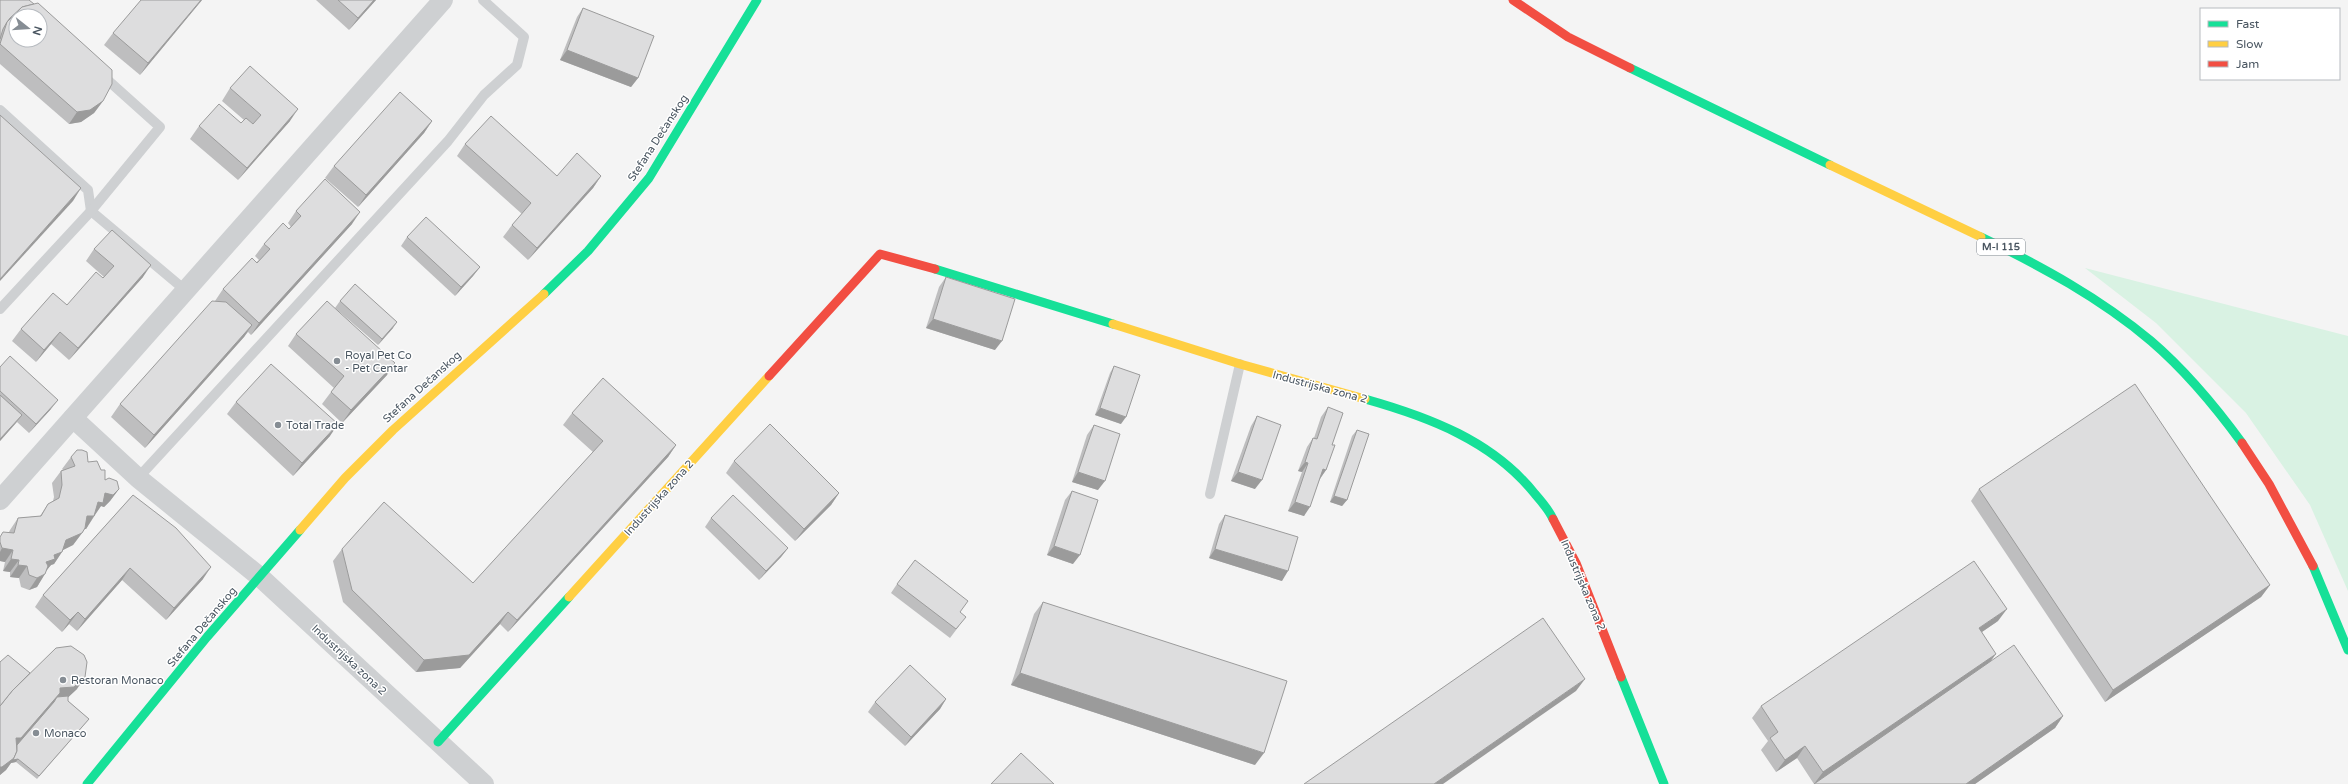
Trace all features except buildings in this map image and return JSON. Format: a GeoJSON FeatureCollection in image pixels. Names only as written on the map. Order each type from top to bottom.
{"type":"FeatureCollection","features":[{"type":"Feature","properties":{"kind":"main road","name":"Stefana Dečanskog"},"geometry":{"type":"LineString","coordinates":[[87,784],[207,637],[345,478],[393,430],[537,301],[588,251],[649,178],[757,0]]}},
{"type":"Feature","properties":{"kind":"main road","name":"M-I 115"},"geometry":{"type":"LineString","coordinates":[[1513,0],[1569,37],[1690,99],[1840,168],[2051,271],[2124,320],[2152,342],[2211,401],[2255,460],[2297,530],[2327,594],[2348,650]]}},
{"type":"Feature","properties":{"kind":"main road","name":"Industrijska zona 2"},"geometry":{"type":"LineString","coordinates":[[438,742],[880,254],[986,283],[1240,364],[1374,401],[1443,425],[1481,446],[1520,475],[1551,514],[1576,563],[1664,784]]}},
{"type":"Feature","properties":{"kind":"street"},"geometry":{"type":"LineString","coordinates":[[0,500],[185,290],[331,129],[375,75],[443,0]]}},
{"type":"Feature","properties":{"kind":"street","name":"Industrijska zona 2"},"geometry":{"type":"LineString","coordinates":[[73,418],[138,478],[260,577],[484,784]]}},
{"type":"Feature","properties":{"kind":"lane"},"geometry":{"type":"LineString","coordinates":[[138,478],[442,146],[484,95],[517,65],[524,37],[483,0]]}},
{"type":"Feature","properties":{"kind":"lane"},"geometry":{"type":"LineString","coordinates":[[0,309],[91,211],[160,127],[92,65]]}},
{"type":"Feature","properties":{"kind":"lane"},"geometry":{"type":"LineString","coordinates":[[0,110],[88,190],[91,211],[185,290]]}},
{"type":"Feature","properties":{"kind":"lane"},"geometry":{"type":"LineString","coordinates":[[1210,494],[1240,364]]}},
{"type":"Feature","properties":{"kind":"green space"},"geometry":{"type":"Polygon","coordinates":[[[2085,268],[2348,336],[2348,591],[2310,505],[2246,413],[2156,323],[2085,268]]]}},
{"type":"Feature","properties":{"kind":"traffic: fast"},"geometry":{"type":"LineString","coordinates":[[544,294],[588,251],[649,178],[757,0]]}},
{"type":"Feature","properties":{"kind":"traffic: fast"},"geometry":{"type":"LineString","coordinates":[[1630,68],[1830,165]]}},
{"type":"Feature","properties":{"kind":"traffic: fast"},"geometry":{"type":"LineString","coordinates":[[1981,237],[2048,271],[2091,297],[2132,325],[2176,364],[2211,402],[2242,443]]}},
{"type":"Feature","properties":{"kind":"traffic: fast"},"geometry":{"type":"LineString","coordinates":[[935,269],[1113,324]]}},
{"type":"Feature","properties":{"kind":"traffic: fast"},"geometry":{"type":"LineString","coordinates":[[1365,399],[1436,423],[1480,445],[1500,459],[1518,475],[1543,503],[1553,519]]}},
{"type":"Feature","properties":{"kind":"traffic: fast"},"geometry":{"type":"LineString","coordinates":[[87,784],[207,637],[300,530]]}},
{"type":"Feature","properties":{"kind":"traffic: fast"},"geometry":{"type":"LineString","coordinates":[[2313,566],[2348,650]]}},
{"type":"Feature","properties":{"kind":"traffic: fast"},"geometry":{"type":"LineString","coordinates":[[438,742],[569,597]]}},
{"type":"Feature","properties":{"kind":"traffic: fast"},"geometry":{"type":"LineString","coordinates":[[1621,677],[1664,784]]}},
{"type":"Feature","properties":{"kind":"traffic: slow"},"geometry":{"type":"LineString","coordinates":[[1830,165],[1981,237]]}},
{"type":"Feature","properties":{"kind":"traffic: slow"},"geometry":{"type":"LineString","coordinates":[[300,530],[345,478],[393,430],[544,294]]}},
{"type":"Feature","properties":{"kind":"traffic: slow"},"geometry":{"type":"LineString","coordinates":[[1113,324],[1240,364],[1365,399]]}},
{"type":"Feature","properties":{"kind":"traffic: slow"},"geometry":{"type":"LineString","coordinates":[[569,597],[769,376]]}},
{"type":"Feature","properties":{"kind":"traffic: jam"},"geometry":{"type":"LineString","coordinates":[[1513,0],[1568,37],[1630,68]]}},
{"type":"Feature","properties":{"kind":"traffic: jam"},"geometry":{"type":"LineString","coordinates":[[769,376],[880,254],[935,269]]}},
{"type":"Feature","properties":{"kind":"traffic: jam"},"geometry":{"type":"LineString","coordinates":[[2242,443],[2269,484],[2313,566]]}},
{"type":"Feature","properties":{"kind":"traffic: jam"},"geometry":{"type":"LineString","coordinates":[[1553,519],[1576,563],[1621,677]]}},
{"type":"Feature","properties":{"kind":"place","name":"Royal Pet Co - Pet Centar"},"geometry":{"type":"Point","coordinates":[337,361]}},
{"type":"Feature","properties":{"kind":"place","name":"Total Trade"},"geometry":{"type":"Point","coordinates":[278,425]}},
{"type":"Feature","properties":{"kind":"place","name":"Restoran Monaco"},"geometry":{"type":"Point","coordinates":[63,680]}},
{"type":"Feature","properties":{"kind":"place","name":"Monaco"},"geometry":{"type":"Point","coordinates":[36,733]}}]}
